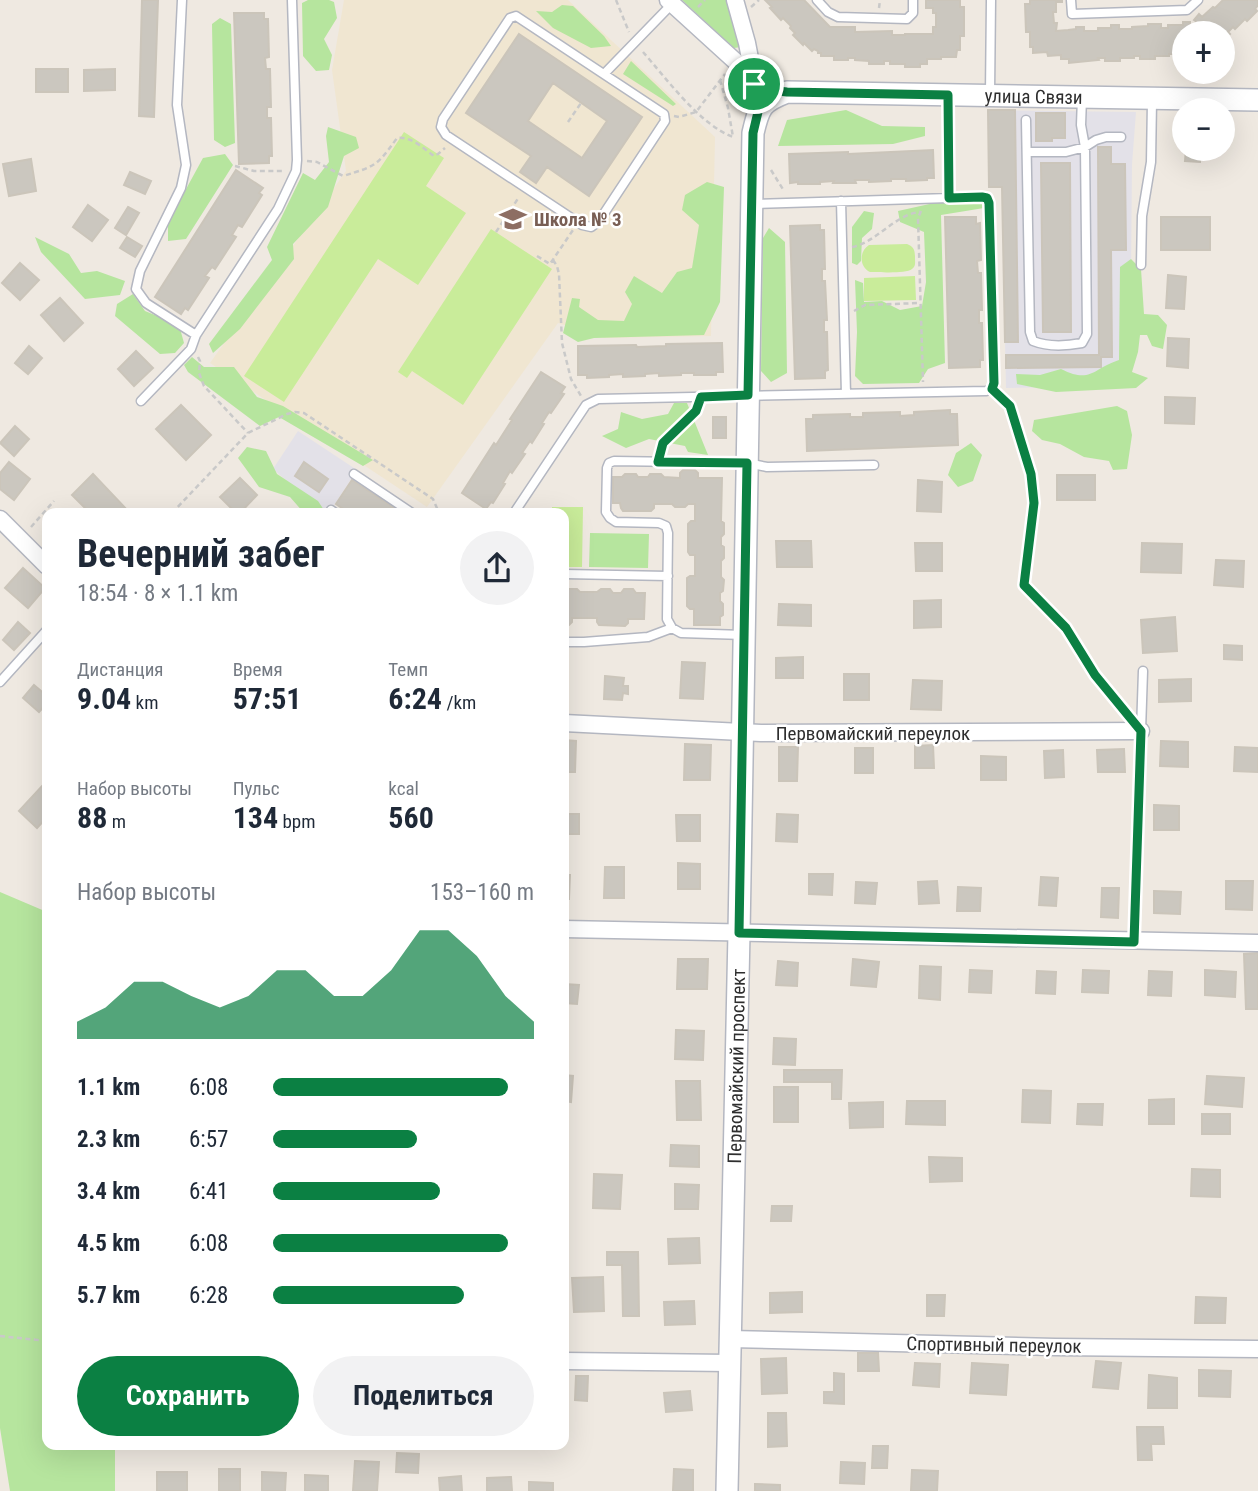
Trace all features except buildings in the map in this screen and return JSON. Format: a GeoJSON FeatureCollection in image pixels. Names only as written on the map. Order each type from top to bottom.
{"type":"FeatureCollection","features":[{"type":"Feature","properties":{"kind":"street"},"geometry":{"type":"LineString","coordinates":[[735,0],[767,97]]}},
{"type":"Feature","properties":{"kind":"street"},"geometry":{"type":"LineString","coordinates":[[670,2],[746,71],[767,97]]}},
{"type":"Feature","properties":{"kind":"street"},"geometry":{"type":"LineString","coordinates":[[731,57],[746,51],[747,43]]}},
{"type":"Feature","properties":{"kind":"street","name":"улица Связи"},"geometry":{"type":"LineString","coordinates":[[767,97],[948,95],[1258,100]]}},
{"type":"Feature","properties":{"kind":"street","name":"Первомайский проспект"},"geometry":{"type":"LineString","coordinates":[[727,1491],[753,133],[767,97]]}},
{"type":"Feature","properties":{"kind":"street"},"geometry":{"type":"LineString","coordinates":[[0,519],[42,561]]}},
{"type":"Feature","properties":{"kind":"street","name":"Первомайский переулок"},"geometry":{"type":"LineString","coordinates":[[569,723],[743,733],[1141,731]]}},
{"type":"Feature","properties":{"kind":"street"},"geometry":{"type":"LineString","coordinates":[[569,929],[1258,943]]}},
{"type":"Feature","properties":{"kind":"street","name":"Спортивный переулок"},"geometry":{"type":"LineString","coordinates":[[730,1339],[1258,1349]]}},
{"type":"Feature","properties":{"kind":"street"},"geometry":{"type":"LineString","coordinates":[[569,1362],[729,1363]]}},
{"type":"Feature","properties":{"kind":"lane"},"geometry":{"type":"LineString","coordinates":[[182,0],[177,105],[186,165],[181,188],[139,271],[136,289],[146,303],[196,335]]}},
{"type":"Feature","properties":{"kind":"lane"},"geometry":{"type":"LineString","coordinates":[[141,401],[191,349],[196,335],[278,209],[296,171],[292,0]]}},
{"type":"Feature","properties":{"kind":"lane"},"geometry":{"type":"LineString","coordinates":[[817,0],[828,12],[838,17],[907,19],[913,13],[913,0]]}},
{"type":"Feature","properties":{"kind":"lane"},"geometry":{"type":"LineString","coordinates":[[990,96],[991,0]]}},
{"type":"Feature","properties":{"kind":"lane"},"geometry":{"type":"LineString","coordinates":[[1071,0],[1072,14],[1187,10],[1198,0]]}},
{"type":"Feature","properties":{"kind":"lane"},"geometry":{"type":"LineString","coordinates":[[604,74],[670,2]]}},
{"type":"Feature","properties":{"kind":"lane"},"geometry":{"type":"LineString","coordinates":[[516,16],[604,74],[664,114],[665,121],[599,221],[591,227],[578,222],[446,135],[441,127],[443,118],[510,18],[516,16]]}},
{"type":"Feature","properties":{"kind":"lane"},"geometry":{"type":"LineString","coordinates":[[948,95],[949,198]]}},
{"type":"Feature","properties":{"kind":"lane"},"geometry":{"type":"LineString","coordinates":[[1026,120],[1030,332],[1033,341],[1043,345],[1082,343],[1087,334],[1082,98]]}},
{"type":"Feature","properties":{"kind":"lane"},"geometry":{"type":"LineString","coordinates":[[1141,265],[1142,216],[1151,162],[1152,99]]}},
{"type":"Feature","properties":{"kind":"lane"},"geometry":{"type":"LineString","coordinates":[[1027,152],[1066,152],[1106,137],[1121,137]]}},
{"type":"Feature","properties":{"kind":"lane"},"geometry":{"type":"LineString","coordinates":[[752,204],[987,198],[994,383],[992,389]]}},
{"type":"Feature","properties":{"kind":"lane"},"geometry":{"type":"LineString","coordinates":[[841,201],[846,394]]}},
{"type":"Feature","properties":{"kind":"lane"},"geometry":{"type":"LineString","coordinates":[[516,508],[586,405],[598,399],[992,389]]}},
{"type":"Feature","properties":{"kind":"lane"},"geometry":{"type":"LineString","coordinates":[[992,389],[1010,406],[1031,474],[1034,503],[1024,585]]}},
{"type":"Feature","properties":{"kind":"lane"},"geometry":{"type":"LineString","coordinates":[[744,635],[681,633],[672,628],[667,618],[666,526],[659,523],[616,522],[610,518],[606,512],[609,463],[747,463],[767,467],[874,465]]}},
{"type":"Feature","properties":{"kind":"lane"},"geometry":{"type":"LineString","coordinates":[[354,474],[405,508]]}},
{"type":"Feature","properties":{"kind":"lane"},"geometry":{"type":"LineString","coordinates":[[569,574],[668,576]]}},
{"type":"Feature","properties":{"kind":"lane"},"geometry":{"type":"LineString","coordinates":[[569,642],[648,637],[672,628]]}},
{"type":"Feature","properties":{"kind":"lane"},"geometry":{"type":"LineString","coordinates":[[0,681],[42,635]]}},
{"type":"Feature","properties":{"kind":"lane"},"geometry":{"type":"LineString","coordinates":[[1134,942],[1143,671]]}},
{"type":"Feature","properties":{"kind":"path"},"geometry":{"type":"LineString","coordinates":[[616,0],[625,26],[635,42],[696,112],[723,133],[733,137],[720,80]]}},
{"type":"Feature","properties":{"kind":"path"},"geometry":{"type":"LineString","coordinates":[[698,7],[705,0]]}},
{"type":"Feature","properties":{"kind":"path"},"geometry":{"type":"LineString","coordinates":[[664,114],[679,117],[696,112],[720,80],[731,57]]}},
{"type":"Feature","properties":{"kind":"path"},"geometry":{"type":"LineString","coordinates":[[568,122],[581,103]]}},
{"type":"Feature","properties":{"kind":"path"},"geometry":{"type":"LineString","coordinates":[[297,160],[317,162],[343,176],[371,168],[382,160],[397,138],[407,138],[434,156],[453,139]]}},
{"type":"Feature","properties":{"kind":"path"},"geometry":{"type":"LineString","coordinates":[[235,166],[254,171],[296,171]]}},
{"type":"Feature","properties":{"kind":"path"},"geometry":{"type":"LineString","coordinates":[[769,166],[792,203]]}},
{"type":"Feature","properties":{"kind":"path"},"geometry":{"type":"LineString","coordinates":[[496,232],[525,187]]}},
{"type":"Feature","properties":{"kind":"path"},"geometry":{"type":"LineString","coordinates":[[923,392],[918,218],[927,198]]}},
{"type":"Feature","properties":{"kind":"path"},"geometry":{"type":"LineString","coordinates":[[842,247],[856,247],[908,214],[921,212]]}},
{"type":"Feature","properties":{"kind":"path"},"geometry":{"type":"LineString","coordinates":[[537,256],[550,264],[578,222]]}},
{"type":"Feature","properties":{"kind":"path"},"geometry":{"type":"LineString","coordinates":[[553,260],[559,274],[562,343],[571,379],[586,405]]}},
{"type":"Feature","properties":{"kind":"path"},"geometry":{"type":"LineString","coordinates":[[844,320],[866,304],[921,303]]}},
{"type":"Feature","properties":{"kind":"path"},"geometry":{"type":"LineString","coordinates":[[200,361],[199,373],[204,386],[248,433]]}},
{"type":"Feature","properties":{"kind":"path"},"geometry":{"type":"LineString","coordinates":[[658,462],[663,443],[696,411],[701,397]]}},
{"type":"Feature","properties":{"kind":"path"},"geometry":{"type":"LineString","coordinates":[[177,508],[248,433],[295,412],[304,413],[433,499],[437,508]]}},
{"type":"Feature","properties":{"kind":"path"},"geometry":{"type":"LineString","coordinates":[[48,508],[54,501]]}},
{"type":"Feature","properties":{"kind":"path"},"geometry":{"type":"LineString","coordinates":[[21,540],[42,515]]}},
{"type":"Feature","properties":{"kind":"path"},"geometry":{"type":"LineString","coordinates":[[1024,585],[1066,628],[1095,675],[1141,731]]}},
{"type":"Feature","properties":{"kind":"path"},"geometry":{"type":"LineString","coordinates":[[0,1336],[42,1340]]}},
{"type":"Feature","properties":{"kind":"shaded area","name":"Школа № 3"},"geometry":{"type":"Polygon","coordinates":[[[344,0],[568,0],[715,137],[711,336],[604,338],[558,323],[427,507],[210,363],[346,171],[332,70],[344,0]]]}},
{"type":"Feature","properties":{"kind":"shaded area"},"geometry":{"type":"Polygon","coordinates":[[[988,110],[1136,112],[1132,164],[1130,386],[1006,388],[1002,188],[989,187],[988,110]]]}},
{"type":"Feature","properties":{"kind":"shaded area"},"geometry":{"type":"Polygon","coordinates":[[[298,431],[357,470],[332,508],[318,508],[273,469],[298,431]]]}},
{"type":"Feature","properties":{"kind":"green space"},"geometry":{"type":"Polygon","coordinates":[[[308,0],[334,2],[337,18],[324,39],[332,55],[329,70],[316,71],[303,56],[302,3],[308,0]]]}},
{"type":"Feature","properties":{"kind":"green space"},"geometry":{"type":"Polygon","coordinates":[[[682,0],[728,0],[741,47],[734,48],[682,0]]]}},
{"type":"Feature","properties":{"kind":"green space"},"geometry":{"type":"Polygon","coordinates":[[[562,5],[573,6],[611,46],[591,48],[553,28],[536,11],[552,12],[562,5]]]}},
{"type":"Feature","properties":{"kind":"green space"},"geometry":{"type":"Polygon","coordinates":[[[220,18],[231,24],[235,143],[225,147],[214,140],[212,24],[220,18]]]}},
{"type":"Feature","properties":{"kind":"green space"},"geometry":{"type":"Polygon","coordinates":[[[631,61],[676,104],[673,106],[623,74],[631,61]]]}},
{"type":"Feature","properties":{"kind":"green space"},"geometry":{"type":"Polygon","coordinates":[[[846,110],[882,126],[925,127],[925,136],[893,144],[778,146],[787,120],[846,110]]]}},
{"type":"Feature","properties":{"kind":"green space"},"geometry":{"type":"Polygon","coordinates":[[[328,127],[356,137],[359,148],[344,156],[328,207],[293,244],[294,259],[240,329],[213,353],[209,344],[272,260],[267,247],[303,173],[315,180],[329,162],[326,136],[328,127]]]}},
{"type":"Feature","properties":{"kind":"green space"},"geometry":{"type":"Polygon","coordinates":[[[404,132],[444,158],[426,186],[466,213],[418,285],[378,259],[284,402],[244,376],[404,132]]]}},
{"type":"Feature","properties":{"kind":"green space"},"geometry":{"type":"Polygon","coordinates":[[[225,154],[233,165],[186,239],[168,241],[168,222],[203,158],[225,154]]]}},
{"type":"Feature","properties":{"kind":"green space"},"geometry":{"type":"Polygon","coordinates":[[[707,182],[724,187],[720,302],[704,335],[594,338],[578,342],[563,333],[572,298],[580,299],[579,307],[598,320],[624,321],[632,304],[625,292],[634,276],[662,293],[677,272],[692,268],[699,225],[682,210],[685,195],[707,182]]]}},
{"type":"Feature","properties":{"kind":"green space"},"geometry":{"type":"Polygon","coordinates":[[[943,201],[983,202],[984,208],[941,215],[945,363],[928,369],[919,383],[863,384],[855,376],[855,280],[863,283],[864,302],[882,301],[900,310],[922,306],[926,282],[924,232],[900,222],[898,211],[943,201]]]}},
{"type":"Feature","properties":{"kind":"green space"},"geometry":{"type":"Polygon","coordinates":[[[864,211],[874,213],[872,229],[862,238],[861,261],[857,265],[852,263],[852,227],[864,211]]]}},
{"type":"Feature","properties":{"kind":"green space"},"geometry":{"type":"Polygon","coordinates":[[[769,228],[785,242],[787,373],[771,382],[761,371],[763,238],[769,228]]]}},
{"type":"Feature","properties":{"kind":"green space"},"geometry":{"type":"Polygon","coordinates":[[[491,229],[552,269],[463,405],[412,371],[407,378],[398,372],[491,229]]]}},
{"type":"Feature","properties":{"kind":"green space"},"geometry":{"type":"Polygon","coordinates":[[[35,237],[69,254],[81,273],[97,271],[125,281],[120,295],[85,299],[41,252],[35,237]]]}},
{"type":"Feature","properties":{"kind":"green space"},"geometry":{"type":"Polygon","coordinates":[[[907,244],[915,253],[914,267],[909,271],[870,272],[862,263],[863,251],[869,245],[907,244]]]}},
{"type":"Feature","properties":{"kind":"green space"},"geometry":{"type":"Polygon","coordinates":[[[1131,259],[1141,269],[1144,314],[1158,315],[1167,325],[1163,349],[1152,346],[1147,335],[1140,335],[1132,372],[1148,378],[1136,388],[1056,392],[1017,384],[1016,374],[1040,375],[1061,369],[1085,375],[1119,360],[1120,267],[1131,259]]]}},
{"type":"Feature","properties":{"kind":"green space"},"geometry":{"type":"Polygon","coordinates":[[[915,276],[916,300],[864,301],[864,278],[915,276]]]}},
{"type":"Feature","properties":{"kind":"green space"},"geometry":{"type":"Polygon","coordinates":[[[133,294],[145,311],[179,325],[184,343],[175,353],[160,354],[115,316],[117,304],[133,294]]]}},
{"type":"Feature","properties":{"kind":"green space"},"geometry":{"type":"Polygon","coordinates":[[[192,357],[204,367],[234,367],[257,397],[283,406],[373,460],[363,466],[279,417],[260,426],[188,372],[184,365],[192,357]]]}},
{"type":"Feature","properties":{"kind":"green space"},"geometry":{"type":"Polygon","coordinates":[[[674,403],[687,403],[708,455],[688,452],[685,446],[649,439],[626,448],[602,436],[618,429],[621,412],[642,419],[668,414],[674,403]]]}},
{"type":"Feature","properties":{"kind":"green space"},"geometry":{"type":"Polygon","coordinates":[[[1117,406],[1127,411],[1132,435],[1127,469],[1113,470],[1109,461],[1084,457],[1060,444],[1042,440],[1032,431],[1034,420],[1117,406]]]}},
{"type":"Feature","properties":{"kind":"green space"},"geometry":{"type":"Polygon","coordinates":[[[971,443],[982,455],[973,481],[958,487],[948,475],[956,453],[971,443]]]}},
{"type":"Feature","properties":{"kind":"green space"},"geometry":{"type":"Polygon","coordinates":[[[247,447],[266,451],[277,474],[318,501],[323,508],[300,508],[290,497],[259,487],[238,458],[247,447]]]}},
{"type":"Feature","properties":{"kind":"green space"},"geometry":{"type":"Polygon","coordinates":[[[583,507],[582,567],[569,567],[569,508],[552,508],[583,507]]]}},
{"type":"Feature","properties":{"kind":"green space"},"geometry":{"type":"Polygon","coordinates":[[[590,533],[649,534],[648,568],[589,567],[590,533]]]}},
{"type":"Feature","properties":{"kind":"green space"},"geometry":{"type":"Polygon","coordinates":[[[0,892],[42,910],[42,1450],[115,1450],[115,1491],[10,1491],[0,1428],[0,892]]]}},
{"type":"Feature","properties":{"kind":"place","name":"Школа № 3"},"geometry":{"type":"Point","coordinates":[513,219]}},
{"type":"Feature","properties":{"kind":"route"},"geometry":{"type":"LineString","coordinates":[[754,84],[768,90],[787,92],[948,95],[949,198],[982,197],[987,198],[989,203],[992,389],[1010,406],[1031,474],[1034,503],[1024,585],[1066,628],[1095,675],[1141,731],[1134,942],[739,933],[747,463],[658,462],[663,443],[696,411],[701,397],[748,395],[753,133],[758,112],[754,84]]}}]}
